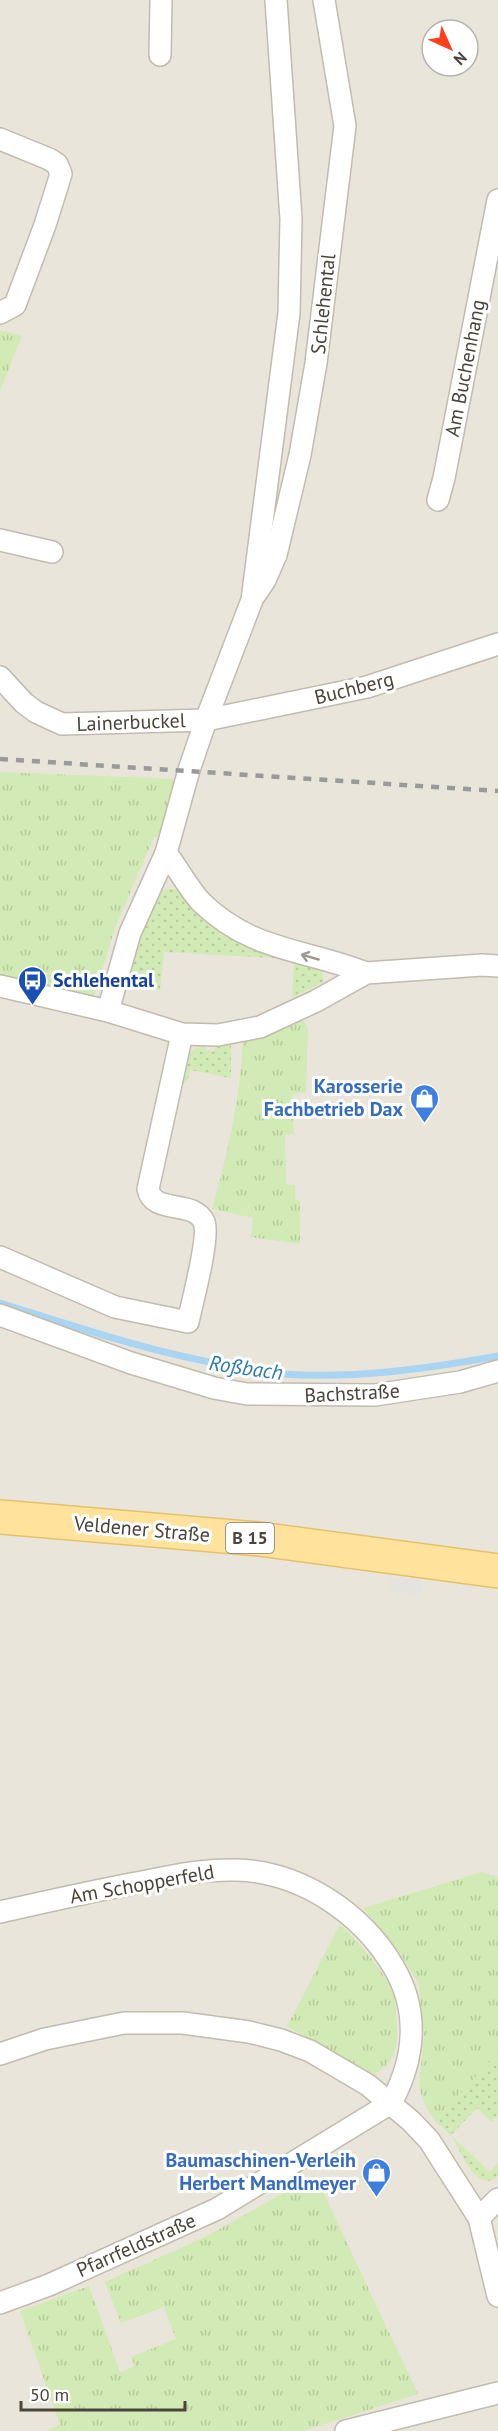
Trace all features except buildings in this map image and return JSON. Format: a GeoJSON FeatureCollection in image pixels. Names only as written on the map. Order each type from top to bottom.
{"type":"FeatureCollection","features":[{"type":"Feature","properties":{"kind":"main road","name":"Veldener Straße"},"geometry":{"type":"LineString","coordinates":[[0,1517],[259,1539],[498,1571]]}},
{"type":"Feature","properties":{"kind":"street"},"geometry":{"type":"LineString","coordinates":[[160,55],[161,0]]}},
{"type":"Feature","properties":{"kind":"street","name":"Schlehental"},"geometry":{"type":"LineString","coordinates":[[108,1011],[130,933],[166,852],[206,720],[252,600],[289,313],[291,219],[276,0]]}},
{"type":"Feature","properties":{"kind":"street","name":"Schlehental"},"geometry":{"type":"LineString","coordinates":[[252,600],[266,580],[276,555],[300,455],[316,363],[345,126],[324,0]]}},
{"type":"Feature","properties":{"kind":"street"},"geometry":{"type":"LineString","coordinates":[[0,139],[49,159],[57,164],[61,174],[45,225],[15,305],[0,314]]}},
{"type":"Feature","properties":{"kind":"street","name":"Am Buchenhang"},"geometry":{"type":"LineString","coordinates":[[438,501],[498,200]]}},
{"type":"Feature","properties":{"kind":"street"},"geometry":{"type":"LineString","coordinates":[[0,540],[52,552]]}},
{"type":"Feature","properties":{"kind":"street","name":"Buchberg"},"geometry":{"type":"LineString","coordinates":[[206,720],[367,687],[498,644]]}},
{"type":"Feature","properties":{"kind":"street","name":"Lainerbuckel"},"geometry":{"type":"LineString","coordinates":[[0,677],[24,703],[36,712],[62,724],[206,720]]}},
{"type":"Feature","properties":{"kind":"street"},"geometry":{"type":"LineString","coordinates":[[166,852],[201,901],[232,926],[264,944],[343,963],[366,973]]}},
{"type":"Feature","properties":{"kind":"street"},"geometry":{"type":"LineString","coordinates":[[0,986],[108,1011],[182,1034],[219,1035],[260,1028],[366,973],[482,965],[498,966]]}},
{"type":"Feature","properties":{"kind":"street"},"geometry":{"type":"LineString","coordinates":[[0,1257],[115,1307],[188,1322],[204,1241],[203,1220],[188,1210],[155,1202],[148,1189],[182,1034]]}},
{"type":"Feature","properties":{"kind":"street","name":"Bachstraße"},"geometry":{"type":"LineString","coordinates":[[0,1315],[131,1363],[214,1388],[247,1394],[375,1395],[460,1382],[498,1371]]}},
{"type":"Feature","properties":{"kind":"street","name":"Am Schopperfeld"},"geometry":{"type":"LineString","coordinates":[[0,1912],[100,1889],[200,1871],[238,1870],[267,1874],[296,1883],[325,1897],[371,1936],[400,1977],[408,1999],[412,2015],[411,2050],[400,2087],[391,2103]]}},
{"type":"Feature","properties":{"kind":"street"},"geometry":{"type":"LineString","coordinates":[[0,2054],[45,2039],[124,2023],[183,2023],[210,2026],[281,2040],[310,2051],[368,2085],[391,2103],[429,2140],[479,2218],[498,2296]]}},
{"type":"Feature","properties":{"kind":"street","name":"Pfarrfeldstraße"},"geometry":{"type":"LineString","coordinates":[[0,2303],[49,2285],[217,2209],[391,2103]]}},
{"type":"Feature","properties":{"kind":"street"},"geometry":{"type":"LineString","coordinates":[[479,2218],[498,2199]]}},
{"type":"Feature","properties":{"kind":"street"},"geometry":{"type":"LineString","coordinates":[[346,2431],[498,2393]]}},
{"type":"Feature","properties":{"kind":"shaded area"},"geometry":{"type":"Polygon","coordinates":[[[0,0],[498,0],[498,2431],[0,2431],[0,0]]]}},
{"type":"Feature","properties":{"kind":"shaded area"},"geometry":{"type":"Polygon","coordinates":[[[391,1577],[422,1580],[421,1594],[390,1591],[391,1577]]]}},
{"type":"Feature","properties":{"kind":"green space"},"geometry":{"type":"Polygon","coordinates":[[[0,330],[22,336],[0,391],[0,330]]]}},
{"type":"Feature","properties":{"kind":"green space"},"geometry":{"type":"Polygon","coordinates":[[[0,772],[176,779],[162,837],[154,837],[115,928],[94,996],[48,988],[48,983],[32,980],[31,985],[0,978],[0,772]]]}},
{"type":"Feature","properties":{"kind":"green space"},"geometry":{"type":"Polygon","coordinates":[[[161,889],[183,889],[322,964],[323,982],[292,998],[294,959],[164,952],[160,990],[129,988],[134,953],[161,889]]]}},
{"type":"Feature","properties":{"kind":"green space"},"geometry":{"type":"Polygon","coordinates":[[[304,1021],[308,1028],[306,1092],[292,1094],[294,1134],[285,1135],[286,1184],[295,1185],[295,1200],[300,1201],[300,1244],[251,1237],[253,1218],[212,1209],[232,1126],[243,1041],[304,1021]]]}},
{"type":"Feature","properties":{"kind":"green space"},"geometry":{"type":"Polygon","coordinates":[[[231,1043],[231,1078],[190,1070],[187,1083],[179,1082],[186,1058],[194,1050],[206,1046],[205,1050],[214,1051],[215,1045],[231,1043]]]}},
{"type":"Feature","properties":{"kind":"green space"},"geometry":{"type":"Polygon","coordinates":[[[482,1872],[498,1877],[498,2053],[435,2121],[427,2109],[419,2088],[424,2035],[419,1984],[402,1957],[363,1908],[482,1872]]]}},
{"type":"Feature","properties":{"kind":"green space"},"geometry":{"type":"Polygon","coordinates":[[[340,1924],[379,1969],[395,1999],[396,2048],[389,2062],[375,2074],[360,2070],[287,2026],[340,1924]]]}},
{"type":"Feature","properties":{"kind":"green space"},"geometry":{"type":"Polygon","coordinates":[[[498,2053],[498,2115],[492,2122],[477,2108],[451,2135],[490,2172],[498,2163],[498,2177],[482,2180],[470,2169],[452,2137],[435,2121],[498,2053]]]}},
{"type":"Feature","properties":{"kind":"green space"},"geometry":{"type":"Polygon","coordinates":[[[315,2175],[418,2394],[303,2431],[46,2431],[60,2425],[20,2311],[89,2286],[120,2372],[135,2366],[131,2357],[176,2339],[164,2307],[121,2323],[105,2282],[207,2236],[315,2175]]]}},
{"type":"Feature","properties":{"kind":"waterway","name":"Roßbach"},"geometry":{"type":"LineString","coordinates":[[0,1303],[144,1347],[269,1373],[363,1374],[417,1369],[498,1356]]}},
{"type":"Feature","properties":{"kind":"railway"},"geometry":{"type":"LineString","coordinates":[[0,759],[498,791]]}},
{"type":"Feature","properties":{"kind":"place","name":"Schlehental"},"geometry":{"type":"Point","coordinates":[32,1006]}},
{"type":"Feature","properties":{"kind":"place","name":"Karosserie Fachbetrieb Dax"},"geometry":{"type":"Point","coordinates":[424,1124]}},
{"type":"Feature","properties":{"kind":"place","name":"Baumaschinen-Verleih Herbert Mandlmeyer"},"geometry":{"type":"Point","coordinates":[377,2198]}}]}
